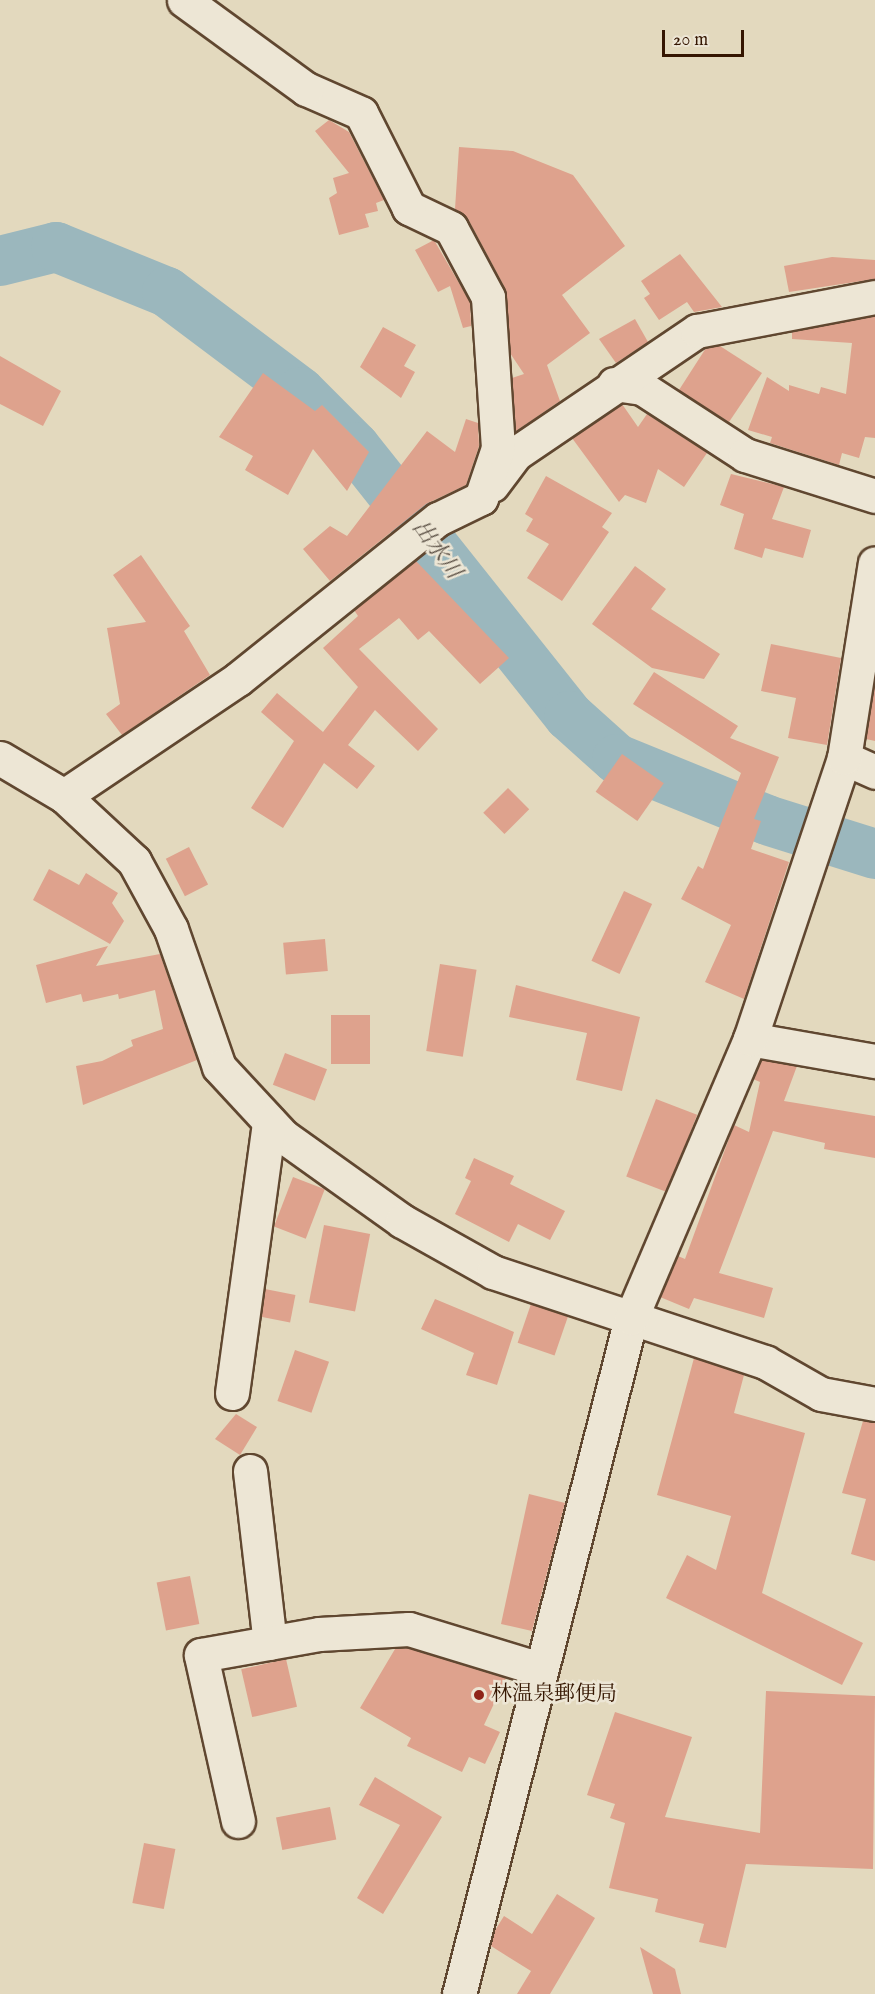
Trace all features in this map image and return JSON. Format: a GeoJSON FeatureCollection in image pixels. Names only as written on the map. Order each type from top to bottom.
{"type":"FeatureCollection","features":[{"type":"Feature","properties":{"kind":"street"},"geometry":{"type":"LineString","coordinates":[[184,0],[306,89],[361,113],[409,208],[452,228],[488,297],[498,448],[481,498]]}},
{"type":"Feature","properties":{"kind":"street"},"geometry":{"type":"LineString","coordinates":[[64,796],[238,679],[438,519],[481,498],[515,454],[614,384],[697,332],[875,297]]}},
{"type":"Feature","properties":{"kind":"street"},"geometry":{"type":"LineString","coordinates":[[614,384],[642,388],[745,455],[875,496]]}},
{"type":"Feature","properties":{"kind":"street"},"geometry":{"type":"LineString","coordinates":[[459,1994],[631,1318],[750,1039],[844,758],[875,563]]}},
{"type":"Feature","properties":{"kind":"street"},"geometry":{"type":"LineString","coordinates":[[0,758],[64,796],[134,861],[171,929],[219,1067],[269,1122],[402,1221],[492,1272],[765,1362],[821,1394],[875,1404]]}},
{"type":"Feature","properties":{"kind":"street"},"geometry":{"type":"LineString","coordinates":[[844,758],[875,772]]}},
{"type":"Feature","properties":{"kind":"street"},"geometry":{"type":"LineString","coordinates":[[750,1039],[875,1061]]}},
{"type":"Feature","properties":{"kind":"street"},"geometry":{"type":"LineString","coordinates":[[232,1393],[269,1122]]}},
{"type":"Feature","properties":{"kind":"street"},"geometry":{"type":"LineString","coordinates":[[250,1471],[270,1643]]}},
{"type":"Feature","properties":{"kind":"street"},"geometry":{"type":"LineString","coordinates":[[238,1821],[201,1655],[270,1643],[408,1629],[540,1669]]}},
{"type":"Feature","properties":{"kind":"building"},"geometry":{"type":"Polygon","coordinates":[[[329,120],[349,132],[384,200],[376,203],[378,211],[365,214],[369,227],[339,235],[329,198],[337,193],[333,178],[349,173],[315,131],[329,120]]]}},
{"type":"Feature","properties":{"kind":"building"},"geometry":{"type":"Polygon","coordinates":[[[459,147],[513,151],[573,175],[625,246],[562,295],[590,333],[547,365],[560,401],[516,431],[512,378],[524,374],[510,353],[505,288],[468,219],[455,209],[459,147]]]}},
{"type":"Feature","properties":{"kind":"building"},"geometry":{"type":"Polygon","coordinates":[[[434,240],[470,302],[471,326],[463,328],[450,286],[438,292],[415,250],[434,240]]]}},
{"type":"Feature","properties":{"kind":"building"},"geometry":{"type":"Polygon","coordinates":[[[680,254],[722,307],[694,312],[687,302],[659,320],[644,298],[650,294],[641,281],[680,254]]]}},
{"type":"Feature","properties":{"kind":"building"},"geometry":{"type":"Polygon","coordinates":[[[832,257],[875,260],[875,279],[789,292],[784,266],[832,257]]]}},
{"type":"Feature","properties":{"kind":"building"},"geometry":{"type":"Polygon","coordinates":[[[875,316],[875,438],[865,437],[859,458],[842,453],[839,465],[770,443],[772,437],[748,430],[767,377],[789,391],[789,385],[819,394],[821,387],[846,394],[852,343],[792,339],[792,332],[875,316]]]}},
{"type":"Feature","properties":{"kind":"building"},"geometry":{"type":"Polygon","coordinates":[[[635,319],[648,342],[616,363],[599,339],[635,319]]]}},
{"type":"Feature","properties":{"kind":"building"},"geometry":{"type":"Polygon","coordinates":[[[383,327],[416,345],[404,366],[415,372],[401,398],[360,367],[383,327]]]}},
{"type":"Feature","properties":{"kind":"building"},"geometry":{"type":"Polygon","coordinates":[[[720,346],[762,373],[729,422],[679,390],[706,348],[720,346]]]}},
{"type":"Feature","properties":{"kind":"building"},"geometry":{"type":"Polygon","coordinates":[[[0,356],[61,391],[43,426],[0,404],[0,356]]]}},
{"type":"Feature","properties":{"kind":"building"},"geometry":{"type":"Polygon","coordinates":[[[263,373],[315,411],[322,405],[369,452],[347,491],[313,449],[288,495],[245,470],[253,456],[219,437],[263,373]]]}},
{"type":"Feature","properties":{"kind":"building"},"geometry":{"type":"Polygon","coordinates":[[[622,404],[638,427],[647,414],[707,453],[684,487],[658,469],[646,503],[625,495],[619,502],[572,438],[622,404]]]}},
{"type":"Feature","properties":{"kind":"building"},"geometry":{"type":"Polygon","coordinates":[[[466,419],[478,423],[479,446],[466,485],[426,504],[330,581],[303,549],[330,526],[347,536],[427,431],[455,452],[466,419]]]}},
{"type":"Feature","properties":{"kind":"building"},"geometry":{"type":"Polygon","coordinates":[[[731,474],[784,487],[772,519],[811,530],[803,558],[765,548],[762,558],[734,549],[744,514],[720,505],[731,474]]]}},
{"type":"Feature","properties":{"kind":"building"},"geometry":{"type":"Polygon","coordinates":[[[546,476],[612,513],[602,527],[609,532],[562,601],[527,578],[549,544],[526,531],[533,519],[525,514],[546,476]]]}},
{"type":"Feature","properties":{"kind":"building"},"geometry":{"type":"Polygon","coordinates":[[[141,555],[190,626],[184,631],[210,675],[122,735],[106,714],[120,704],[107,628],[146,622],[113,575],[141,555]]]}},
{"type":"Feature","properties":{"kind":"building"},"geometry":{"type":"Polygon","coordinates":[[[416,561],[509,658],[480,684],[429,631],[418,640],[399,618],[359,649],[438,729],[418,751],[375,710],[348,745],[375,766],[357,789],[324,763],[283,828],[251,808],[294,741],[261,712],[277,693],[323,732],[358,687],[323,648],[358,616],[354,610],[416,561]]]}},
{"type":"Feature","properties":{"kind":"building"},"geometry":{"type":"Polygon","coordinates":[[[635,566],[666,589],[651,609],[720,654],[704,679],[652,668],[592,624],[635,566]]]}},
{"type":"Feature","properties":{"kind":"building"},"geometry":{"type":"Polygon","coordinates":[[[771,644],[841,658],[827,745],[788,738],[796,698],[761,691],[771,644]]]}},
{"type":"Feature","properties":{"kind":"building"},"geometry":{"type":"Polygon","coordinates":[[[654,672],[738,726],[730,738],[779,757],[754,819],[761,821],[751,849],[789,862],[744,999],[705,982],[731,925],[681,899],[698,866],[703,869],[741,773],[633,704],[654,672]]]}},
{"type":"Feature","properties":{"kind":"building"},"geometry":{"type":"Polygon","coordinates":[[[875,682],[875,741],[866,739],[875,682]]]}},
{"type":"Feature","properties":{"kind":"building"},"geometry":{"type":"Polygon","coordinates":[[[622,754],[664,783],[637,821],[596,792],[622,754]]]}},
{"type":"Feature","properties":{"kind":"building"},"geometry":{"type":"Polygon","coordinates":[[[508,788],[529,809],[504,834],[483,813],[508,788]]]}},
{"type":"Feature","properties":{"kind":"building"},"geometry":{"type":"Polygon","coordinates":[[[189,847],[208,884],[185,896],[166,859],[189,847]]]}},
{"type":"Feature","properties":{"kind":"building"},"geometry":{"type":"Polygon","coordinates":[[[49,869],[79,885],[86,873],[118,893],[112,903],[124,921],[110,944],[33,900],[49,869]]]}},
{"type":"Feature","properties":{"kind":"building"},"geometry":{"type":"Polygon","coordinates":[[[624,891],[652,904],[620,974],[591,961],[624,891]]]}},
{"type":"Feature","properties":{"kind":"building"},"geometry":{"type":"Polygon","coordinates":[[[325,939],[328,971],[286,975],[283,943],[325,939]]]}},
{"type":"Feature","properties":{"kind":"building"},"geometry":{"type":"Polygon","coordinates":[[[108,946],[96,966],[160,954],[197,1060],[83,1105],[76,1066],[102,1061],[133,1046],[131,1040],[163,1029],[155,990],[119,999],[118,994],[83,1002],[81,994],[46,1003],[36,965],[108,946]]]}},
{"type":"Feature","properties":{"kind":"building"},"geometry":{"type":"Polygon","coordinates":[[[440,964],[477,970],[463,1057],[426,1051],[440,964]]]}},
{"type":"Feature","properties":{"kind":"building"},"geometry":{"type":"Polygon","coordinates":[[[516,985],[640,1017],[622,1091],[576,1080],[587,1033],[509,1017],[516,985]]]}},
{"type":"Feature","properties":{"kind":"building"},"geometry":{"type":"Polygon","coordinates":[[[331,1015],[370,1015],[370,1064],[331,1064],[331,1015]]]}},
{"type":"Feature","properties":{"kind":"building"},"geometry":{"type":"Polygon","coordinates":[[[285,1053],[327,1069],[315,1101],[273,1085],[285,1053]]]}},
{"type":"Feature","properties":{"kind":"building"},"geometry":{"type":"Polygon","coordinates":[[[761,1060],[797,1066],[784,1101],[875,1116],[875,1158],[824,1149],[825,1143],[773,1131],[719,1273],[773,1288],[764,1318],[694,1298],[689,1309],[660,1297],[678,1256],[685,1259],[734,1125],[749,1132],[760,1082],[753,1079],[761,1060]]]}},
{"type":"Feature","properties":{"kind":"building"},"geometry":{"type":"Polygon","coordinates":[[[656,1099],[697,1115],[667,1192],[626,1176],[656,1099]]]}},
{"type":"Feature","properties":{"kind":"building"},"geometry":{"type":"Polygon","coordinates":[[[474,1158],[514,1176],[510,1184],[565,1211],[550,1240],[518,1224],[509,1242],[455,1214],[471,1181],[465,1178],[474,1158]]]}},
{"type":"Feature","properties":{"kind":"building"},"geometry":{"type":"Polygon","coordinates":[[[293,1177],[325,1189],[306,1239],[274,1226],[293,1177]]]}},
{"type":"Feature","properties":{"kind":"building"},"geometry":{"type":"Polygon","coordinates":[[[324,1225],[370,1234],[355,1312],[309,1303],[324,1225]]]}},
{"type":"Feature","properties":{"kind":"building"},"geometry":{"type":"Polygon","coordinates":[[[265,1289],[295,1295],[290,1322],[260,1316],[265,1289]]]}},
{"type":"Feature","properties":{"kind":"building"},"geometry":{"type":"Polygon","coordinates":[[[435,1299],[514,1332],[497,1385],[466,1375],[474,1353],[421,1329],[435,1299]]]}},
{"type":"Feature","properties":{"kind":"building"},"geometry":{"type":"Polygon","coordinates":[[[531,1304],[568,1317],[555,1355],[518,1343],[531,1304]]]}},
{"type":"Feature","properties":{"kind":"building"},"geometry":{"type":"Polygon","coordinates":[[[295,1350],[329,1362],[311,1413],[277,1401],[295,1350]]]}},
{"type":"Feature","properties":{"kind":"building"},"geometry":{"type":"Polygon","coordinates":[[[694,1358],[744,1375],[734,1413],[805,1433],[762,1593],[863,1643],[842,1685],[666,1598],[687,1555],[716,1570],[731,1516],[657,1495],[694,1358]]]}},
{"type":"Feature","properties":{"kind":"building"},"geometry":{"type":"Polygon","coordinates":[[[236,1414],[257,1427],[240,1455],[215,1439],[236,1414]]]}},
{"type":"Feature","properties":{"kind":"building"},"geometry":{"type":"Polygon","coordinates":[[[863,1421],[875,1422],[875,1561],[851,1554],[866,1499],[842,1493],[863,1421]]]}},
{"type":"Feature","properties":{"kind":"building"},"geometry":{"type":"Polygon","coordinates":[[[529,1494],[565,1503],[532,1631],[501,1624],[529,1494]]]}},
{"type":"Feature","properties":{"kind":"building"},"geometry":{"type":"Polygon","coordinates":[[[190,1576],[199,1624],[166,1631],[157,1582],[190,1576]]]}},
{"type":"Feature","properties":{"kind":"building"},"geometry":{"type":"Polygon","coordinates":[[[407,1648],[506,1678],[484,1725],[500,1732],[485,1764],[469,1757],[462,1772],[407,1746],[411,1738],[360,1708],[395,1649],[407,1648]]]}},
{"type":"Feature","properties":{"kind":"building"},"geometry":{"type":"Polygon","coordinates":[[[286,1659],[297,1707],[252,1717],[241,1669],[286,1659]]]}},
{"type":"Feature","properties":{"kind":"building"},"geometry":{"type":"Polygon","coordinates":[[[766,1691],[875,1696],[873,1869],[746,1864],[726,1948],[699,1942],[704,1924],[655,1912],[658,1899],[609,1888],[625,1823],[610,1818],[615,1804],[587,1795],[615,1712],[692,1737],[665,1817],[760,1833],[766,1691]]]}},
{"type":"Feature","properties":{"kind":"building"},"geometry":{"type":"Polygon","coordinates":[[[375,1777],[442,1817],[383,1914],[357,1898],[400,1825],[359,1805],[375,1777]]]}},
{"type":"Feature","properties":{"kind":"building"},"geometry":{"type":"Polygon","coordinates":[[[330,1807],[336,1839],[282,1850],[276,1817],[330,1807]]]}},
{"type":"Feature","properties":{"kind":"building"},"geometry":{"type":"Polygon","coordinates":[[[144,1843],[175,1849],[164,1909],[132,1903],[144,1843]]]}},
{"type":"Feature","properties":{"kind":"building"},"geometry":{"type":"Polygon","coordinates":[[[557,1894],[595,1918],[550,1994],[517,1994],[531,1971],[491,1946],[494,1932],[504,1916],[532,1934],[557,1894]]]}},
{"type":"Feature","properties":{"kind":"building"},"geometry":{"type":"Polygon","coordinates":[[[640,1947],[675,1969],[681,1994],[653,1994],[640,1947]]]}},
{"type":"Feature","properties":{"kind":"waterway","name":"出水川"},"geometry":{"type":"LineString","coordinates":[[0,261],[56,247],[167,292],[300,392],[355,447],[569,716],[617,759],[767,820],[875,854]]}},
{"type":"Feature","properties":{"kind":"place","name":"林温泉郵便局"},"geometry":{"type":"Point","coordinates":[479,1695]}}]}
